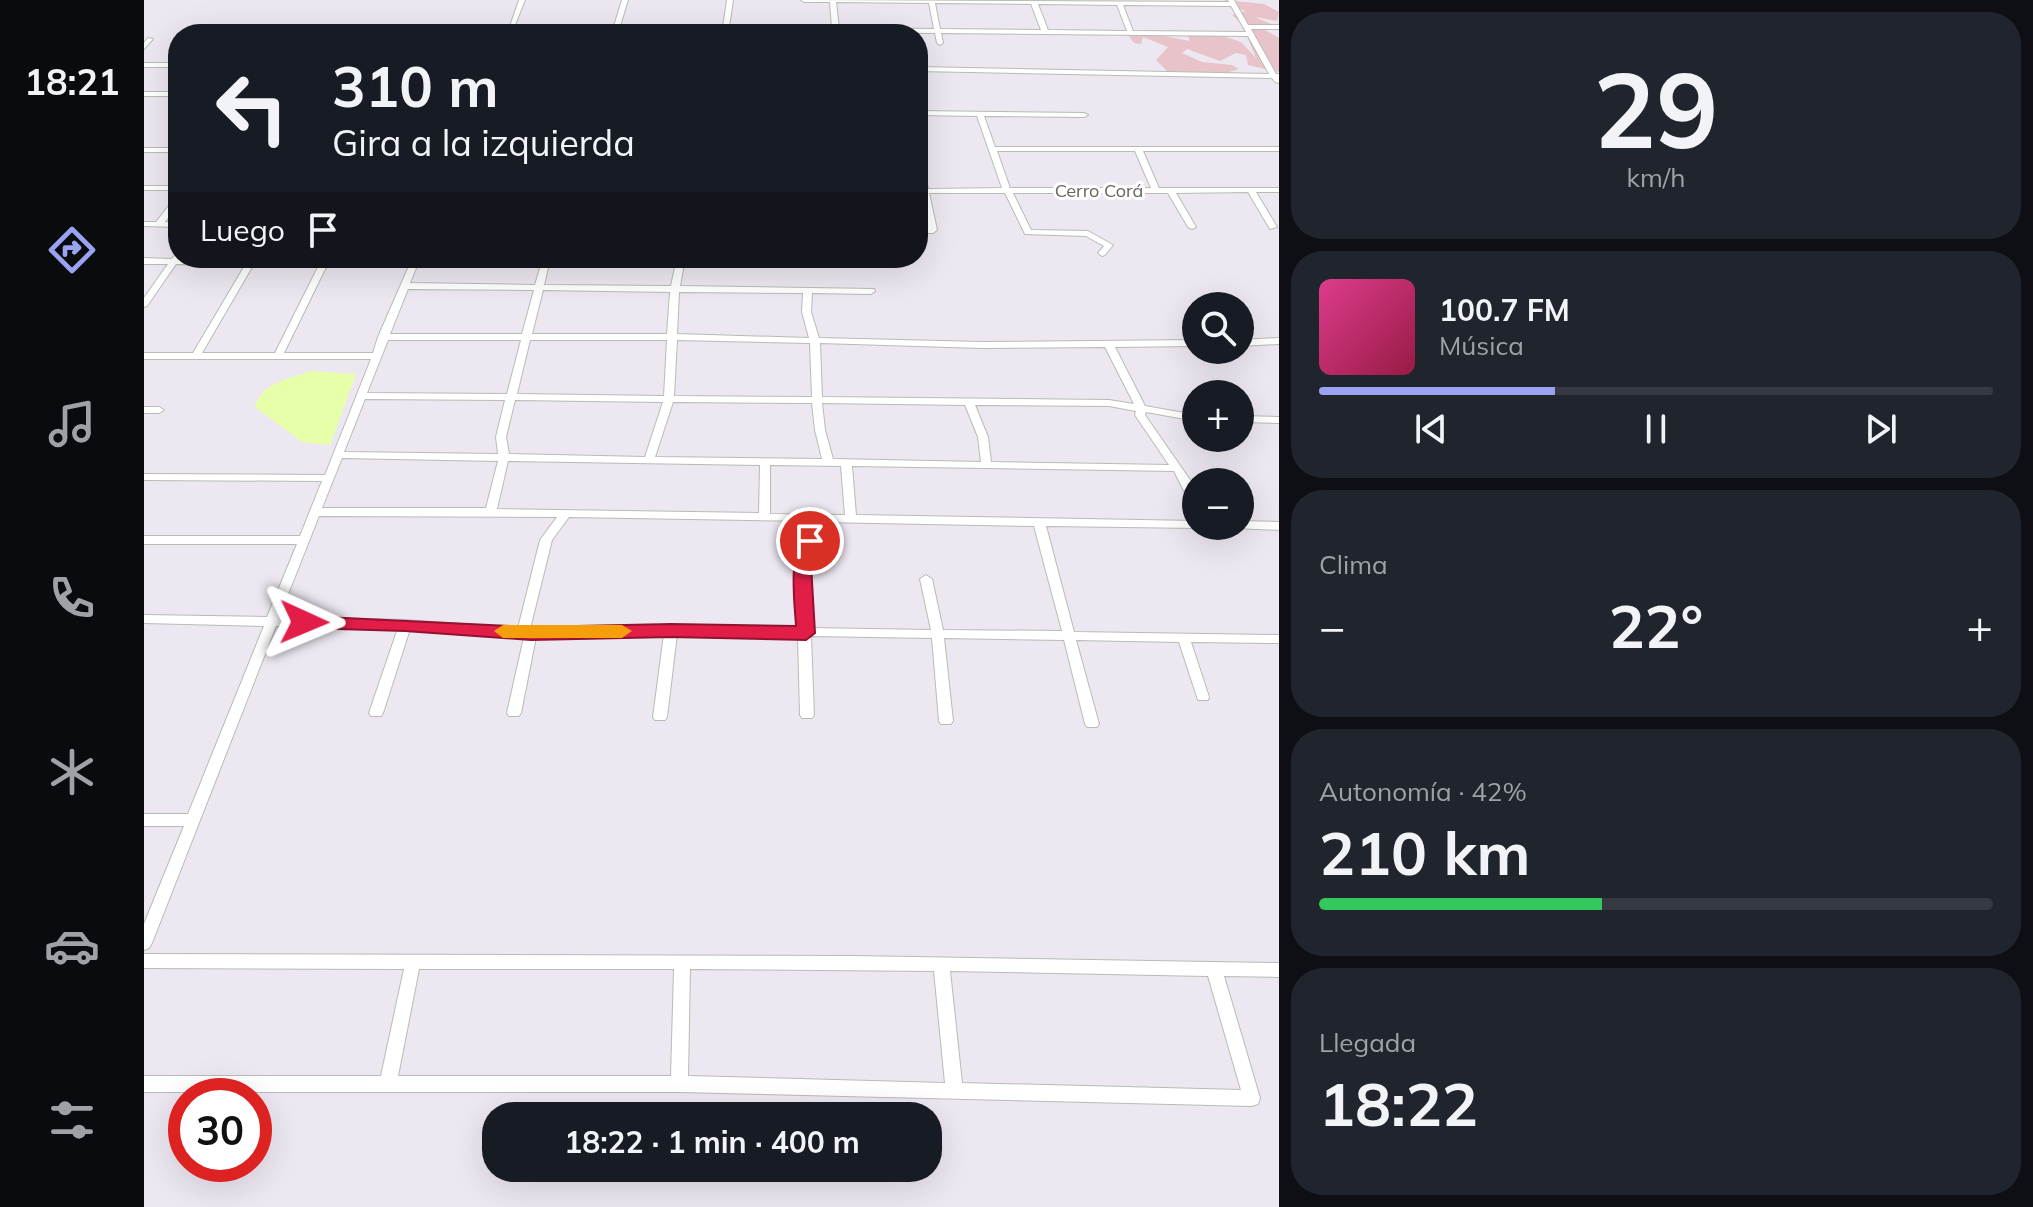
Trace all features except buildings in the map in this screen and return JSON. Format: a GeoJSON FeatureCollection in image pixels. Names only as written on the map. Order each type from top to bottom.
{"type":"FeatureCollection","features":[{"type":"Feature","properties":{"kind":"street"},"geometry":{"type":"LineString","coordinates":[[512,24],[522,0]]}},
{"type":"Feature","properties":{"kind":"street"},"geometry":{"type":"LineString","coordinates":[[618,24],[625,0]]}},
{"type":"Feature","properties":{"kind":"street"},"geometry":{"type":"LineString","coordinates":[[727,24],[730,0]]}},
{"type":"Feature","properties":{"kind":"street"},"geometry":{"type":"LineString","coordinates":[[804,0],[1034,1]]}},
{"type":"Feature","properties":{"kind":"street"},"geometry":{"type":"LineString","coordinates":[[833,0],[835,24]]}},
{"type":"Feature","properties":{"kind":"street"},"geometry":{"type":"LineString","coordinates":[[983,0],[1232,2],[1279,84]]}},
{"type":"Feature","properties":{"kind":"street"},"geometry":{"type":"LineString","coordinates":[[932,1],[940,43]]}},
{"type":"Feature","properties":{"kind":"street"},"geometry":{"type":"LineString","coordinates":[[1034,1],[1045,32]]}},
{"type":"Feature","properties":{"kind":"street"},"geometry":{"type":"LineString","coordinates":[[1116,3],[1127,32]]}},
{"type":"Feature","properties":{"kind":"street"},"geometry":{"type":"LineString","coordinates":[[928,30],[1127,32],[1279,27]]}},
{"type":"Feature","properties":{"kind":"street"},"geometry":{"type":"LineString","coordinates":[[144,47],[150,39]]}},
{"type":"Feature","properties":{"kind":"street"},"geometry":{"type":"LineString","coordinates":[[144,65],[168,65]]}},
{"type":"Feature","properties":{"kind":"street"},"geometry":{"type":"LineString","coordinates":[[928,69],[1277,76]]}},
{"type":"Feature","properties":{"kind":"street"},"geometry":{"type":"LineString","coordinates":[[144,94],[168,94]]}},
{"type":"Feature","properties":{"kind":"street"},"geometry":{"type":"LineString","coordinates":[[928,113],[1084,115]]}},
{"type":"Feature","properties":{"kind":"street"},"geometry":{"type":"LineString","coordinates":[[980,114],[1007,190],[1028,232],[1095,235],[1109,245],[1102,253]]}},
{"type":"Feature","properties":{"kind":"street"},"geometry":{"type":"LineString","coordinates":[[992,149],[1279,149]]}},
{"type":"Feature","properties":{"kind":"street"},"geometry":{"type":"LineString","coordinates":[[1138,149],[1156,190]]}},
{"type":"Feature","properties":{"kind":"street"},"geometry":{"type":"LineString","coordinates":[[144,150],[168,150]]}},
{"type":"Feature","properties":{"kind":"street"},"geometry":{"type":"LineString","coordinates":[[144,188],[168,188]]}},
{"type":"Feature","properties":{"kind":"street"},"geometry":{"type":"LineString","coordinates":[[1170,190],[1192,227]]}},
{"type":"Feature","properties":{"kind":"street"},"geometry":{"type":"LineString","coordinates":[[1251,190],[1273,227]]}},
{"type":"Feature","properties":{"kind":"street","name":"Cerro Corá"},"geometry":{"type":"LineString","coordinates":[[928,191],[1279,190]]}},
{"type":"Feature","properties":{"kind":"street"},"geometry":{"type":"LineString","coordinates":[[928,212],[933,230],[928,230]]}},
{"type":"Feature","properties":{"kind":"street"},"geometry":{"type":"LineString","coordinates":[[159,224],[168,213]]}},
{"type":"Feature","properties":{"kind":"street"},"geometry":{"type":"LineString","coordinates":[[144,224],[168,224]]}},
{"type":"Feature","properties":{"kind":"street"},"geometry":{"type":"LineString","coordinates":[[144,264],[168,262]]}},
{"type":"Feature","properties":{"kind":"street"},"geometry":{"type":"LineString","coordinates":[[144,304],[169,268]]}},
{"type":"Feature","properties":{"kind":"street"},"geometry":{"type":"LineString","coordinates":[[196,356],[247,268]]}},
{"type":"Feature","properties":{"kind":"street"},"geometry":{"type":"LineString","coordinates":[[278,356],[322,268]]}},
{"type":"Feature","properties":{"kind":"street"},"geometry":{"type":"LineString","coordinates":[[144,943],[412,268]]}},
{"type":"Feature","properties":{"kind":"street"},"geometry":{"type":"LineString","coordinates":[[491,512],[504,457],[501,437],[544,268]]}},
{"type":"Feature","properties":{"kind":"street"},"geometry":{"type":"LineString","coordinates":[[649,459],[669,398],[675,289],[679,268]]}},
{"type":"Feature","properties":{"kind":"street"},"geometry":{"type":"LineString","coordinates":[[404,286],[871,291]]}},
{"type":"Feature","properties":{"kind":"street"},"geometry":{"type":"LineString","coordinates":[[808,292],[805,311],[814,339],[818,434],[828,461]]}},
{"type":"Feature","properties":{"kind":"street"},"geometry":{"type":"LineString","coordinates":[[383,337],[672,337],[982,345],[1182,343]]}},
{"type":"Feature","properties":{"kind":"street"},"geometry":{"type":"LineString","coordinates":[[1254,342],[1279,341]]}},
{"type":"Feature","properties":{"kind":"street"},"geometry":{"type":"LineString","coordinates":[[1108,343],[1141,409],[1140,415],[1174,468],[1182,474]]}},
{"type":"Feature","properties":{"kind":"street"},"geometry":{"type":"LineString","coordinates":[[144,356],[377,356]]}},
{"type":"Feature","properties":{"kind":"street"},"geometry":{"type":"LineString","coordinates":[[361,396],[1109,403],[1182,416]]}},
{"type":"Feature","properties":{"kind":"street"},"geometry":{"type":"LineString","coordinates":[[969,403],[983,437],[986,463]]}},
{"type":"Feature","properties":{"kind":"street"},"geometry":{"type":"LineString","coordinates":[[144,410],[159,410]]}},
{"type":"Feature","properties":{"kind":"street"},"geometry":{"type":"LineString","coordinates":[[1254,419],[1279,420]]}},
{"type":"Feature","properties":{"kind":"street"},"geometry":{"type":"LineString","coordinates":[[1147,425],[1182,420]]}},
{"type":"Feature","properties":{"kind":"street"},"geometry":{"type":"LineString","coordinates":[[338,455],[1174,468]]}},
{"type":"Feature","properties":{"kind":"street"},"geometry":{"type":"LineString","coordinates":[[764,517],[765,461]]}},
{"type":"Feature","properties":{"kind":"street"},"geometry":{"type":"LineString","coordinates":[[846,462],[851,519]]}},
{"type":"Feature","properties":{"kind":"street"},"geometry":{"type":"LineString","coordinates":[[144,477],[329,478]]}},
{"type":"Feature","properties":{"kind":"street"},"geometry":{"type":"LineString","coordinates":[[315,512],[491,512],[1182,525]]}},
{"type":"Feature","properties":{"kind":"street"},"geometry":{"type":"LineString","coordinates":[[514,713],[548,536],[565,514]]}},
{"type":"Feature","properties":{"kind":"street"},"geometry":{"type":"LineString","coordinates":[[807,715],[802,564],[817,518]]}},
{"type":"Feature","properties":{"kind":"street"},"geometry":{"type":"LineString","coordinates":[[1039,522],[1092,724]]}},
{"type":"Feature","properties":{"kind":"street"},"geometry":{"type":"LineString","coordinates":[[1254,525],[1279,526]]}},
{"type":"Feature","properties":{"kind":"street"},"geometry":{"type":"LineString","coordinates":[[144,540],[305,540]]}},
{"type":"Feature","properties":{"kind":"street"},"geometry":{"type":"LineString","coordinates":[[926,579],[938,636],[946,721]]}},
{"type":"Feature","properties":{"kind":"street"},"geometry":{"type":"LineString","coordinates":[[144,619],[405,624],[527,633],[671,630],[1279,639]]}},
{"type":"Feature","properties":{"kind":"street"},"geometry":{"type":"LineString","coordinates":[[376,713],[405,624]]}},
{"type":"Feature","properties":{"kind":"street"},"geometry":{"type":"LineString","coordinates":[[660,717],[671,630]]}},
{"type":"Feature","properties":{"kind":"street"},"geometry":{"type":"LineString","coordinates":[[1184,638],[1203,697]]}},
{"type":"Feature","properties":{"kind":"street"},"geometry":{"type":"LineString","coordinates":[[144,820],[193,820]]}},
{"type":"Feature","properties":{"kind":"street"},"geometry":{"type":"LineString","coordinates":[[144,961],[941,964],[1279,970]]}},
{"type":"Feature","properties":{"kind":"street"},"geometry":{"type":"LineString","coordinates":[[388,1083],[413,962]]}},
{"type":"Feature","properties":{"kind":"street"},"geometry":{"type":"LineString","coordinates":[[679,1084],[682,964]]}},
{"type":"Feature","properties":{"kind":"street"},"geometry":{"type":"LineString","coordinates":[[941,964],[954,1090]]}},
{"type":"Feature","properties":{"kind":"street"},"geometry":{"type":"LineString","coordinates":[[144,1084],[679,1084],[1252,1098],[1214,969]]}},
{"type":"Feature","properties":{"kind":"shaded area"},"geometry":{"type":"Polygon","coordinates":[[[1225,0],[1264,4],[1279,12],[1277,21],[1255,17],[1271,24],[1265,30],[1279,38],[1279,72],[1248,65],[1246,55],[1236,53],[1220,61],[1187,49],[1182,53],[1202,62],[1232,65],[1239,69],[1226,73],[1167,71],[1156,60],[1168,47],[1143,37],[1141,44],[1134,43],[1129,36],[1153,34],[1190,41],[1188,36],[1192,35],[1220,35],[1241,42],[1256,58],[1244,29],[1247,28],[1232,15],[1246,11],[1225,4],[1225,0]]]}},
{"type":"Feature","properties":{"kind":"shaded area"},"geometry":{"type":"Polygon","coordinates":[[[312,371],[356,374],[330,445],[302,442],[255,407],[270,386],[312,371]]]}},
{"type":"Feature","properties":{"kind":"slow traffic"},"geometry":{"type":"LineString","coordinates":[[503,631],[622,631]]}},
{"type":"Feature","properties":{"kind":"route"},"geometry":{"type":"LineString","coordinates":[[304,622],[405,624],[531,633],[671,630],[806,633],[802,564],[810,541]]}}]}
